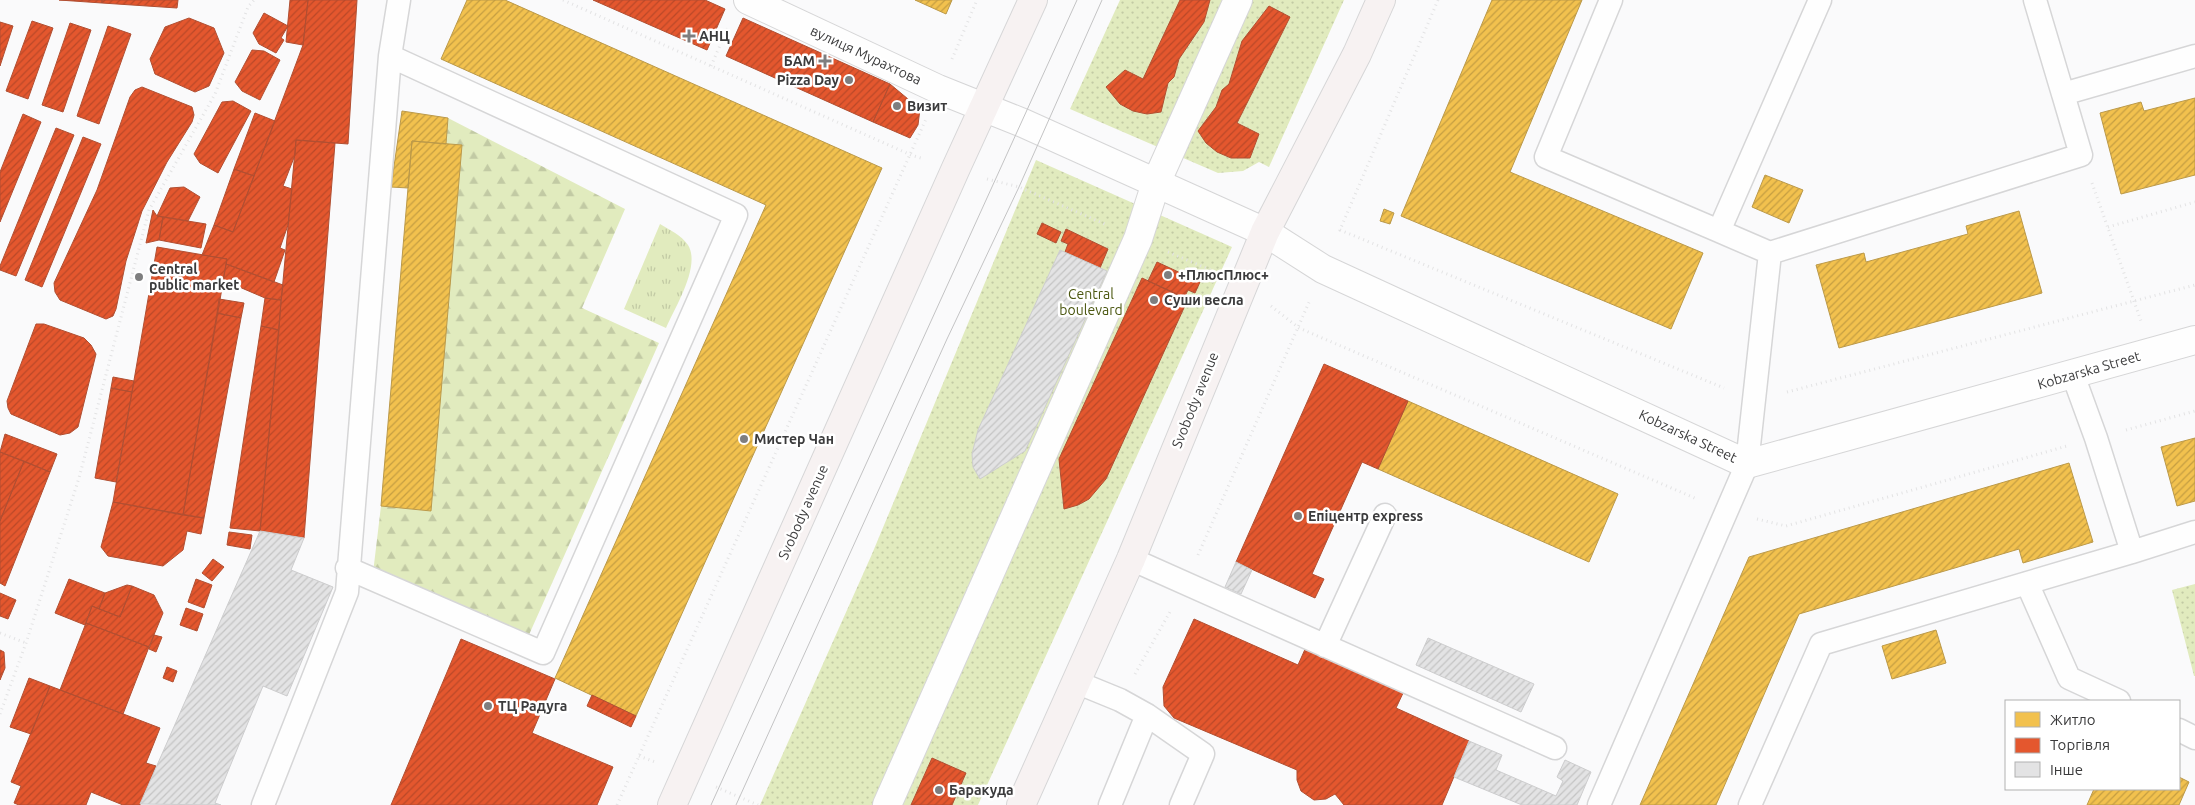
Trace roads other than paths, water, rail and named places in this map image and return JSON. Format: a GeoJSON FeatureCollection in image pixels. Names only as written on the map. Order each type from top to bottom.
{"type":"FeatureCollection","features":[{"type":"Feature","properties":{"kind":"main road","name":"Svobody avenue"},"geometry":{"type":"LineString","coordinates":[[672,805],[1033,0]]}},
{"type":"Feature","properties":{"kind":"main road","name":"Svobody avenue"},"geometry":{"type":"LineString","coordinates":[[1021,805],[1131,559],[1265,232],[1357,54],[1381,0]]}},
{"type":"Feature","properties":{"kind":"street"},"geometry":{"type":"LineString","coordinates":[[887,805],[1138,239],[1156,183],[1238,0]]}},
{"type":"Feature","properties":{"kind":"street","name":"вулиця Мурахтова"},"geometry":{"type":"LineString","coordinates":[[761,3],[938,88],[985,106],[1156,183]]}},
{"type":"Feature","properties":{"kind":"street","name":"Kobzarska Street"},"geometry":{"type":"LineString","coordinates":[[1156,183],[1265,232],[1323,269],[1747,464],[2195,340]]}},
{"type":"Feature","properties":{"kind":"lane"},"geometry":{"type":"LineString","coordinates":[[263,805],[347,592],[347,568],[390,56],[399,0]]}},
{"type":"Feature","properties":{"kind":"lane"},"geometry":{"type":"LineString","coordinates":[[1611,0],[1546,156],[1770,253],[2081,155],[2035,0]]}},
{"type":"Feature","properties":{"kind":"lane"},"geometry":{"type":"LineString","coordinates":[[1719,231],[1820,0]]}},
{"type":"Feature","properties":{"kind":"lane"},"geometry":{"type":"LineString","coordinates":[[347,568],[543,653],[736,215],[390,56]]}},
{"type":"Feature","properties":{"kind":"lane"},"geometry":{"type":"LineString","coordinates":[[2064,94],[2195,56]]}},
{"type":"Feature","properties":{"kind":"lane"},"geometry":{"type":"LineString","coordinates":[[1599,805],[1747,464],[1770,253]]}},
{"type":"Feature","properties":{"kind":"lane"},"geometry":{"type":"LineString","coordinates":[[2073,375],[2096,438],[2132,552]]}},
{"type":"Feature","properties":{"kind":"lane"},"geometry":{"type":"LineString","coordinates":[[1325,646],[1385,515]]}},
{"type":"Feature","properties":{"kind":"lane"},"geometry":{"type":"LineString","coordinates":[[1750,805],[1821,644],[2195,532]]}},
{"type":"Feature","properties":{"kind":"lane"},"geometry":{"type":"LineString","coordinates":[[1131,559],[1555,748]]}},
{"type":"Feature","properties":{"kind":"lane"},"geometry":{"type":"LineString","coordinates":[[2027,583],[2069,678],[2117,700]]}},
{"type":"Feature","properties":{"kind":"lane"},"geometry":{"type":"LineString","coordinates":[[1076,682],[1120,700],[1147,715],[1203,754],[1181,805]]}},
{"type":"Feature","properties":{"kind":"lane"},"geometry":{"type":"LineString","coordinates":[[1110,805],[1147,715]]}},
{"type":"Feature","properties":{"kind":"lane"},"geometry":{"type":"LineString","coordinates":[[2180,730],[2195,738]]}},
{"type":"Feature","properties":{"kind":"tram line"},"geometry":{"type":"LineString","coordinates":[[711,805],[1077,0]]}},
{"type":"Feature","properties":{"kind":"tram line"},"geometry":{"type":"LineString","coordinates":[[736,805],[947,339],[1019,187],[1102,0]]}},
{"type":"Feature","properties":{"kind":"place","name":"АНЦ"},"geometry":{"type":"Point","coordinates":[689,36]}},
{"type":"Feature","properties":{"kind":"place","name":"БАМ"},"geometry":{"type":"Point","coordinates":[825,61]}},
{"type":"Feature","properties":{"kind":"place","name":"Pizza Day"},"geometry":{"type":"Point","coordinates":[849,80]}},
{"type":"Feature","properties":{"kind":"place","name":"Визит"},"geometry":{"type":"Point","coordinates":[897,106]}},
{"type":"Feature","properties":{"kind":"place","name":"+ПлюсПлюс+"},"geometry":{"type":"Point","coordinates":[1168,275]}},
{"type":"Feature","properties":{"kind":"place","name":"Central public market"},"geometry":{"type":"Point","coordinates":[139,277]}},
{"type":"Feature","properties":{"kind":"place","name":"Суши весла"},"geometry":{"type":"Point","coordinates":[1154,300]}},
{"type":"Feature","properties":{"kind":"place","name":"Мистер Чан"},"geometry":{"type":"Point","coordinates":[744,439]}},
{"type":"Feature","properties":{"kind":"place","name":"Епіцентр express"},"geometry":{"type":"Point","coordinates":[1298,516]}},
{"type":"Feature","properties":{"kind":"place","name":"ТЦ Радуга"},"geometry":{"type":"Point","coordinates":[488,706]}},
{"type":"Feature","properties":{"kind":"place","name":"Баракуда"},"geometry":{"type":"Point","coordinates":[939,790]}},
{"type":"Feature","properties":{"kind":"park label","name":"Central boulevard"},"geometry":{"type":"Point","coordinates":[1091,302]}}]}
